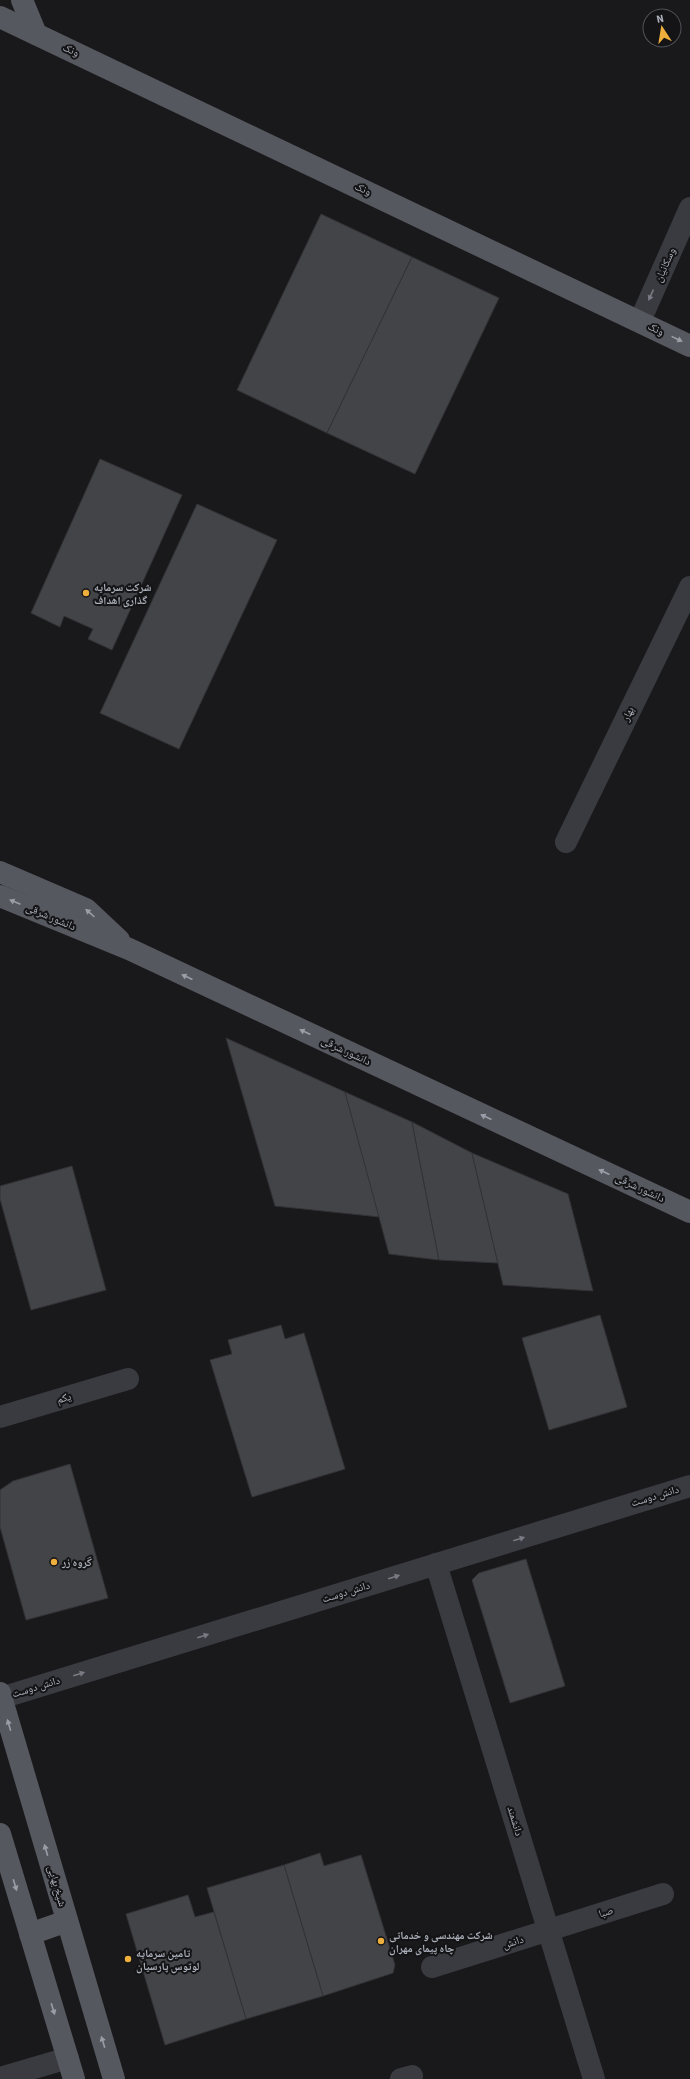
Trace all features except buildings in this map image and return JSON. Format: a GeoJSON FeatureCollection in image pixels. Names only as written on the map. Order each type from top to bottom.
{"type":"FeatureCollection","features":[{"type":"Feature","properties":{"kind":"main road"},"geometry":{"type":"LineString","coordinates":[[22,0],[36,34]]}},
{"type":"Feature","properties":{"kind":"main road","name":"ونک"},"geometry":{"type":"LineString","coordinates":[[0,17],[690,346]]}},
{"type":"Feature","properties":{"kind":"main road"},"geometry":{"type":"LineString","coordinates":[[0,872],[86,909],[129,949]]}},
{"type":"Feature","properties":{"kind":"main road","name":"دانشور شرقی"},"geometry":{"type":"LineString","coordinates":[[0,896],[129,949],[690,1212]]}},
{"type":"Feature","properties":{"kind":"main road","name":"شیخ بهایی"},"geometry":{"type":"LineString","coordinates":[[1,1695],[114,2079]]}},
{"type":"Feature","properties":{"kind":"main road"},"geometry":{"type":"LineString","coordinates":[[0,1834],[74,2079]]}},
{"type":"Feature","properties":{"kind":"main road"},"geometry":{"type":"LineString","coordinates":[[30,1934],[67,1922]]}},
{"type":"Feature","properties":{"kind":"street","name":"وسکانیان"},"geometry":{"type":"LineString","coordinates":[[640,321],[690,208]]}},
{"type":"Feature","properties":{"kind":"street","name":"بهار"},"geometry":{"type":"LineString","coordinates":[[566,842],[690,587]]}},
{"type":"Feature","properties":{"kind":"street","name":"یکم"},"geometry":{"type":"LineString","coordinates":[[0,1417],[128,1379]]}},
{"type":"Feature","properties":{"kind":"street","name":"دانش دوست"},"geometry":{"type":"LineString","coordinates":[[1,1695],[690,1486]]}},
{"type":"Feature","properties":{"kind":"street","name":"دانشمند"},"geometry":{"type":"LineString","coordinates":[[436,1564],[594,2079]]}},
{"type":"Feature","properties":{"kind":"street","name":"صبا"},"geometry":{"type":"LineString","coordinates":[[548,1930],[663,1894]]}},
{"type":"Feature","properties":{"kind":"street","name":"دانش"},"geometry":{"type":"LineString","coordinates":[[432,1967],[548,1930]]}},
{"type":"Feature","properties":{"kind":"street"},"geometry":{"type":"LineString","coordinates":[[0,2078],[68,2058]]}},
{"type":"Feature","properties":{"kind":"place","name":"شرکت سرمایه گذاری اهداف"},"geometry":{"type":"Point","coordinates":[86,593]}},
{"type":"Feature","properties":{"kind":"place","name":"گروه زر"},"geometry":{"type":"Point","coordinates":[54,1562]}},
{"type":"Feature","properties":{"kind":"place","name":"شرکت مهندسی و خدماتی چاه پیمای مهران"},"geometry":{"type":"Point","coordinates":[381,1941]}},
{"type":"Feature","properties":{"kind":"place","name":"تامین سرمایه لوتوس پارسیان"},"geometry":{"type":"Point","coordinates":[128,1959]}}]}
